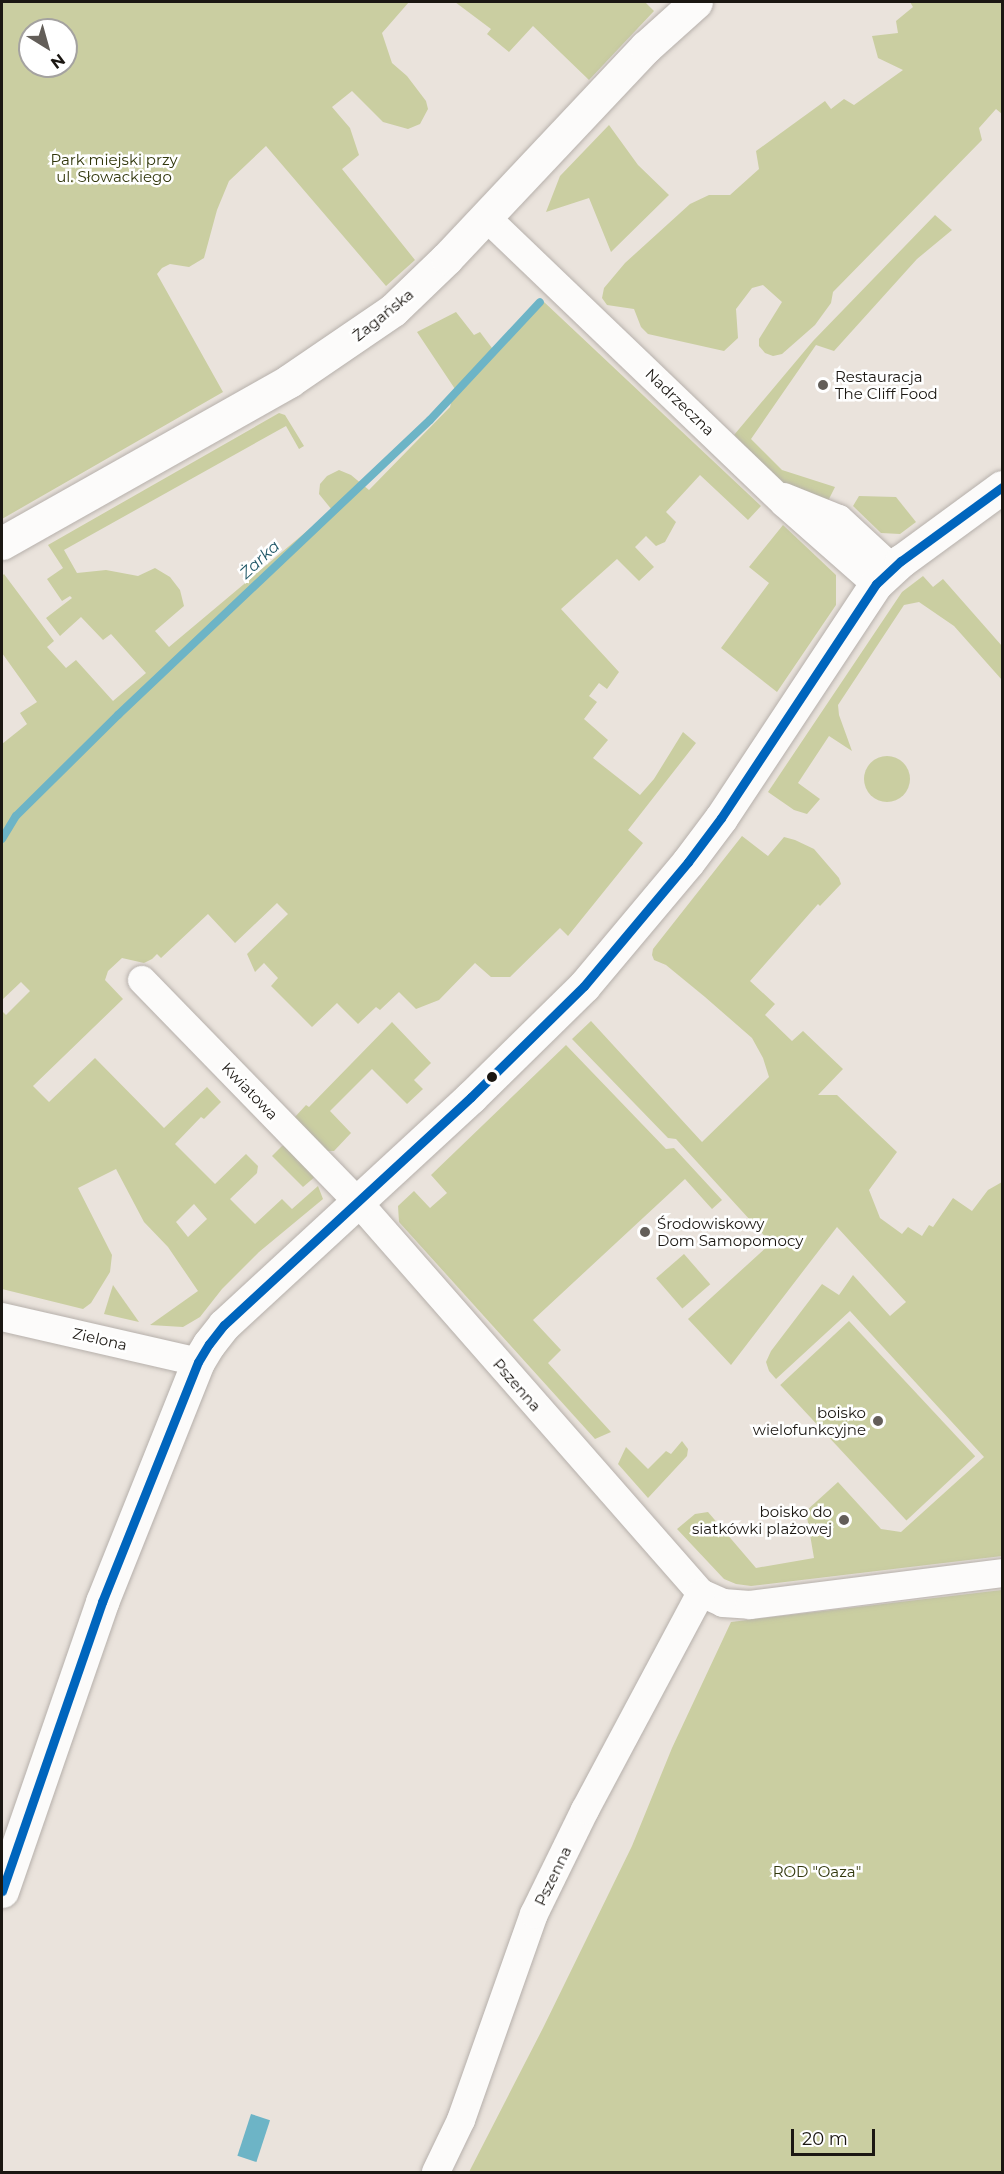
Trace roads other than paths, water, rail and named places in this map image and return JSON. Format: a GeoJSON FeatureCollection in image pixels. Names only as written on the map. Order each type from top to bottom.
{"type":"FeatureCollection","features":[{"type":"Feature","properties":{"kind":"street","name":"Żagańska"},"geometry":{"type":"LineString","coordinates":[[2,543],[289,381],[351,341],[400,304],[486,217],[646,47],[696,2]]}},
{"type":"Feature","properties":{"kind":"street","name":"Nadrzeczna"},"geometry":{"type":"LineString","coordinates":[[486,217],[773,492],[884,577]]}},
{"type":"Feature","properties":{"kind":"street"},"geometry":{"type":"LineString","coordinates":[[2,1891],[102,1602],[198,1362],[224,1325],[541,1031],[616,950],[688,862],[733,802],[884,577],[1002,487]]}},
{"type":"Feature","properties":{"kind":"street","name":"Kwiatowa"},"geometry":{"type":"LineString","coordinates":[[142,980],[358,1202]]}},
{"type":"Feature","properties":{"kind":"street","name":"Pszenna"},"geometry":{"type":"LineString","coordinates":[[358,1202],[701,1593],[723,1603],[750,1605],[1002,1573]]}},
{"type":"Feature","properties":{"kind":"street","name":"Zielona"},"geometry":{"type":"LineString","coordinates":[[2,1317],[198,1362]]}},
{"type":"Feature","properties":{"kind":"street","name":"Pszenna"},"geometry":{"type":"LineString","coordinates":[[436,2172],[461,2120],[534,1914],[585,1810],[701,1593]]}},
{"type":"Feature","properties":{"kind":"water"},"geometry":{"type":"Polygon","coordinates":[[[251,2114],[270,2120],[256,2162],[237,2156],[251,2114]]]}},
{"type":"Feature","properties":{"kind":"waterway","name":"Żarka"},"geometry":{"type":"LineString","coordinates":[[2,839],[16,816],[118,715],[430,420],[540,302]]}},
{"type":"Feature","properties":{"kind":"place","name":"Restauracja The Cliff Food"},"geometry":{"type":"Point","coordinates":[823,385]}},
{"type":"Feature","properties":{"kind":"place","name":"Środowiskowy Dom Samopomocy"},"geometry":{"type":"Point","coordinates":[645,1232]}},
{"type":"Feature","properties":{"kind":"place","name":"boisko wielofunkcyjne"},"geometry":{"type":"Point","coordinates":[878,1421]}},
{"type":"Feature","properties":{"kind":"place","name":"boisko do siatkówki plażowej"},"geometry":{"type":"Point","coordinates":[844,1520]}},
{"type":"Feature","properties":{"kind":"park label","name":"Park miejski przy ul. Słowackiego"},"geometry":{"type":"Point","coordinates":[114,168]}},
{"type":"Feature","properties":{"kind":"park label","name":"ROD \"Oaza\""},"geometry":{"type":"Point","coordinates":[817,1872]}}]}
